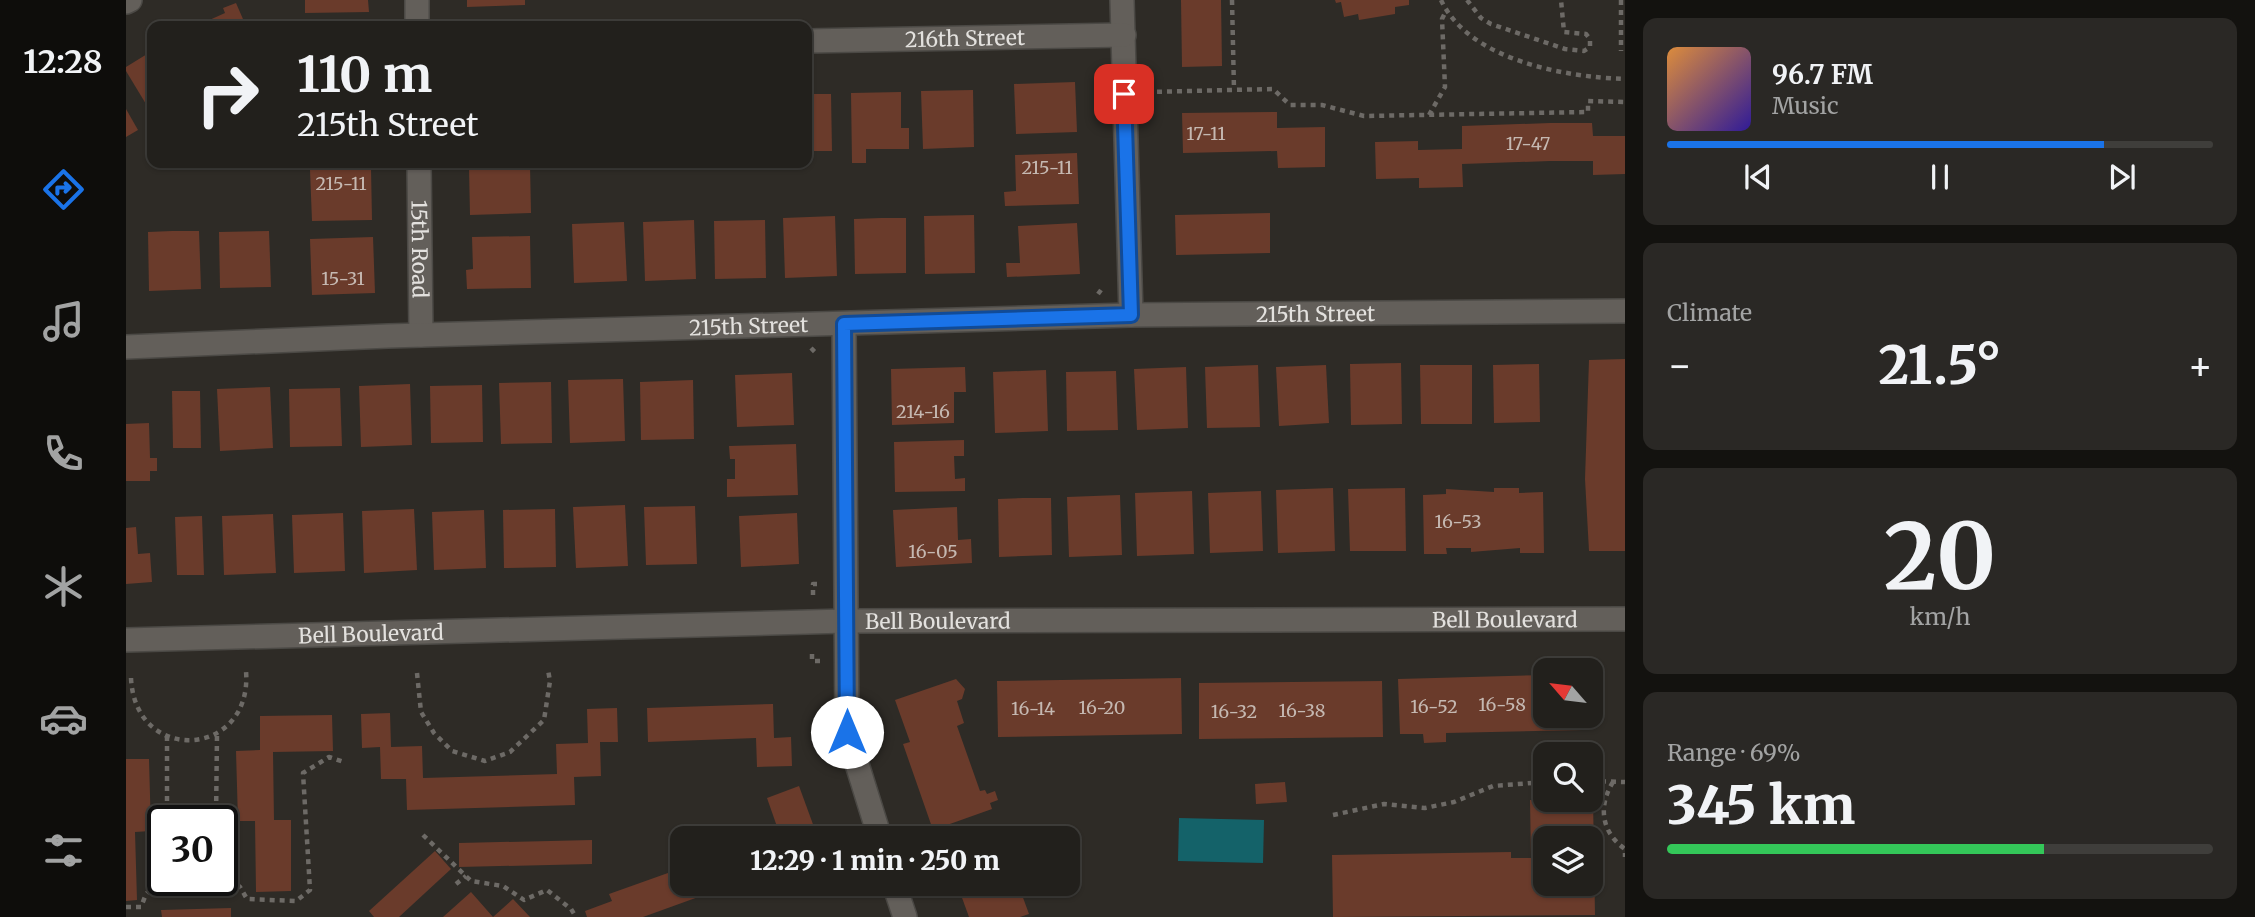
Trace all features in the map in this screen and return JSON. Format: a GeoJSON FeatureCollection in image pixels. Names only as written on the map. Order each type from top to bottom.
{"type":"FeatureCollection","features":[{"type":"Feature","properties":{"kind":"street"},"geometry":{"type":"LineString","coordinates":[[417,0],[417,21]]}},
{"type":"Feature","properties":{"kind":"street"},"geometry":{"type":"LineString","coordinates":[[1122,0],[1131,315]]}},
{"type":"Feature","properties":{"kind":"street","name":"216th Street"},"geometry":{"type":"LineString","coordinates":[[812,41],[1124,34]]}},
{"type":"Feature","properties":{"kind":"street","name":"15th Road"},"geometry":{"type":"LineString","coordinates":[[419,168],[421,335]]}},
{"type":"Feature","properties":{"kind":"street","name":"215th Street"},"geometry":{"type":"LineString","coordinates":[[126,347],[421,335],[1131,315],[1625,311]]}},
{"type":"Feature","properties":{"kind":"street"},"geometry":{"type":"LineString","coordinates":[[844,324],[847,732],[876,826]]}},
{"type":"Feature","properties":{"kind":"street","name":"Bell Boulevard"},"geometry":{"type":"LineString","coordinates":[[126,640],[846,621],[1625,619]]}},
{"type":"Feature","properties":{"kind":"street"},"geometry":{"type":"LineString","coordinates":[[898,896],[905,917]]}},
{"type":"Feature","properties":{"kind":"path"},"geometry":{"type":"LineString","coordinates":[[1232,0],[1234,90]]}},
{"type":"Feature","properties":{"kind":"path"},"geometry":{"type":"LineString","coordinates":[[1441,0],[1469,37],[1512,57],[1581,78],[1625,79]]}},
{"type":"Feature","properties":{"kind":"path"},"geometry":{"type":"LineString","coordinates":[[1467,0],[1480,18],[1491,24],[1565,49],[1584,51],[1590,47],[1590,39],[1586,34],[1564,32],[1561,0]]}},
{"type":"Feature","properties":{"kind":"path"},"geometry":{"type":"LineString","coordinates":[[1621,0],[1621,51]]}},
{"type":"Feature","properties":{"kind":"path"},"geometry":{"type":"LineString","coordinates":[[1429,115],[1445,87],[1441,19],[1446,10]]}},
{"type":"Feature","properties":{"kind":"path"},"geometry":{"type":"LineString","coordinates":[[1147,92],[1273,89],[1290,105],[1322,105],[1364,116],[1588,112],[1588,101],[1625,102]]}},
{"type":"Feature","properties":{"kind":"path"},"geometry":{"type":"LineString","coordinates":[[1098,295],[1104,286]]}},
{"type":"Feature","properties":{"kind":"path"},"geometry":{"type":"LineString","coordinates":[[811,348],[817,354]]}},
{"type":"Feature","properties":{"kind":"path"},"geometry":{"type":"LineString","coordinates":[[813,595],[813,584],[821,584]]}},
{"type":"Feature","properties":{"kind":"path"},"geometry":{"type":"LineString","coordinates":[[812,654],[812,662],[821,661]]}},
{"type":"Feature","properties":{"kind":"path"},"geometry":{"type":"LineString","coordinates":[[417,673],[421,712],[434,733],[452,751],[485,761],[509,752],[544,720],[548,670]]}},
{"type":"Feature","properties":{"kind":"path"},"geometry":{"type":"LineString","coordinates":[[131,678],[135,704],[142,716],[167,736],[187,741],[217,734],[234,721],[241,710],[247,685],[246,671]]}},
{"type":"Feature","properties":{"kind":"path"},"geometry":{"type":"LineString","coordinates":[[216,805],[217,734]]}},
{"type":"Feature","properties":{"kind":"path"},"geometry":{"type":"LineString","coordinates":[[167,736],[167,805]]}},
{"type":"Feature","properties":{"kind":"path"},"geometry":{"type":"LineString","coordinates":[[238,885],[247,899],[296,901],[310,890],[303,773],[329,757],[344,762]]}},
{"type":"Feature","properties":{"kind":"path"},"geometry":{"type":"LineString","coordinates":[[1603,782],[1625,782]]}},
{"type":"Feature","properties":{"kind":"path"},"geometry":{"type":"LineString","coordinates":[[1613,782],[1603,803],[1603,816],[1610,835],[1625,849],[1625,857]]}},
{"type":"Feature","properties":{"kind":"path"},"geometry":{"type":"LineString","coordinates":[[1334,815],[1384,804],[1425,808],[1454,802],[1493,786],[1533,783]]}},
{"type":"Feature","properties":{"kind":"path"},"geometry":{"type":"LineString","coordinates":[[423,835],[452,866],[471,881],[503,886],[524,900],[547,890],[571,909],[576,917]]}},
{"type":"Feature","properties":{"kind":"path"},"geometry":{"type":"LineString","coordinates":[[456,884],[466,876]]}},
{"type":"Feature","properties":{"kind":"path"},"geometry":{"type":"LineString","coordinates":[[126,907],[141,907],[147,893]]}},
{"type":"Feature","properties":{"kind":"water"},"geometry":{"type":"Polygon","coordinates":[[[1179,818],[1264,820],[1263,863],[1178,861],[1179,818]]]}},
{"type":"Feature","properties":{"kind":"building"},"geometry":{"type":"Polygon","coordinates":[[[305,0],[368,0],[369,12],[305,13],[305,0]]]}},
{"type":"Feature","properties":{"kind":"building"},"geometry":{"type":"Polygon","coordinates":[[[467,0],[525,0],[525,5],[467,7],[467,0]]]}},
{"type":"Feature","properties":{"kind":"building"},"geometry":{"type":"Polygon","coordinates":[[[1181,0],[1221,0],[1222,66],[1182,67],[1181,0]]]}},
{"type":"Feature","properties":{"kind":"building"},"geometry":{"type":"Polygon","coordinates":[[[1335,0],[1409,0],[1409,5],[1395,7],[1395,14],[1359,20],[1358,14],[1344,17],[1341,2],[1336,3],[1335,0]]]}},
{"type":"Feature","properties":{"kind":"building"},"geometry":{"type":"Polygon","coordinates":[[[236,3],[244,21],[207,21],[225,13],[223,8],[236,3]]]}},
{"type":"Feature","properties":{"kind":"building"},"geometry":{"type":"Polygon","coordinates":[[[147,54],[147,106],[126,71],[126,67],[147,54]]]}},
{"type":"Feature","properties":{"kind":"building"},"geometry":{"type":"Polygon","coordinates":[[[1075,82],[1077,132],[1016,134],[1014,84],[1075,82]]]}},
{"type":"Feature","properties":{"kind":"building"},"geometry":{"type":"Polygon","coordinates":[[[973,90],[974,147],[923,149],[921,91],[973,90]]]}},
{"type":"Feature","properties":{"kind":"building"},"geometry":{"type":"Polygon","coordinates":[[[901,92],[901,128],[909,128],[909,149],[866,149],[866,163],[852,163],[851,93],[901,92]]]}},
{"type":"Feature","properties":{"kind":"building"},"geometry":{"type":"Polygon","coordinates":[[[812,94],[831,94],[832,151],[812,151],[812,94]]]}},
{"type":"Feature","properties":{"kind":"building"},"geometry":{"type":"Polygon","coordinates":[[[126,109],[138,130],[126,137],[126,109]]]}},
{"type":"Feature","properties":{"kind":"building"},"geometry":{"type":"Polygon","coordinates":[[[1277,112],[1277,128],[1325,127],[1325,167],[1278,168],[1277,151],[1183,153],[1182,113],[1277,112]]]}},
{"type":"Feature","properties":{"kind":"building"},"geometry":{"type":"Polygon","coordinates":[[[1592,123],[1593,136],[1625,136],[1625,174],[1593,175],[1593,161],[1550,161],[1462,164],[1463,187],[1419,188],[1419,178],[1376,179],[1375,142],[1418,141],[1418,150],[1462,149],[1462,126],[1592,123]]]}},
{"type":"Feature","properties":{"kind":"building"},"geometry":{"type":"Polygon","coordinates":[[[1077,153],[1079,204],[1005,206],[1004,192],[1016,191],[1015,155],[1077,153]]]}},
{"type":"Feature","properties":{"kind":"building"},"geometry":{"type":"Polygon","coordinates":[[[371,168],[372,220],[312,221],[310,170],[371,168]]]}},
{"type":"Feature","properties":{"kind":"building"},"geometry":{"type":"Polygon","coordinates":[[[469,168],[530,168],[531,213],[470,215],[469,168]]]}},
{"type":"Feature","properties":{"kind":"building"},"geometry":{"type":"Polygon","coordinates":[[[1270,213],[1270,253],[1176,255],[1175,215],[1270,213]]]}},
{"type":"Feature","properties":{"kind":"building"},"geometry":{"type":"Polygon","coordinates":[[[974,215],[975,273],[925,274],[924,216],[974,215]]]}},
{"type":"Feature","properties":{"kind":"building"},"geometry":{"type":"Polygon","coordinates":[[[835,216],[837,276],[785,278],[783,218],[835,216]]]}},
{"type":"Feature","properties":{"kind":"building"},"geometry":{"type":"Polygon","coordinates":[[[906,218],[906,273],[855,274],[854,219],[906,218]]]}},
{"type":"Feature","properties":{"kind":"building"},"geometry":{"type":"Polygon","coordinates":[[[694,220],[696,279],[645,281],[643,222],[694,220]]]}},
{"type":"Feature","properties":{"kind":"building"},"geometry":{"type":"Polygon","coordinates":[[[765,220],[766,278],[715,279],[714,221],[765,220]]]}},
{"type":"Feature","properties":{"kind":"building"},"geometry":{"type":"Polygon","coordinates":[[[624,222],[627,281],[574,283],[572,224],[624,222]]]}},
{"type":"Feature","properties":{"kind":"building"},"geometry":{"type":"Polygon","coordinates":[[[1077,223],[1080,274],[1007,277],[1006,263],[1020,263],[1018,226],[1077,223]]]}},
{"type":"Feature","properties":{"kind":"building"},"geometry":{"type":"Polygon","coordinates":[[[199,231],[201,289],[149,291],[148,232],[199,231]]]}},
{"type":"Feature","properties":{"kind":"building"},"geometry":{"type":"Polygon","coordinates":[[[269,231],[271,287],[220,288],[219,232],[269,231]]]}},
{"type":"Feature","properties":{"kind":"building"},"geometry":{"type":"Polygon","coordinates":[[[530,236],[531,288],[467,289],[466,270],[473,269],[472,237],[530,236]]]}},
{"type":"Feature","properties":{"kind":"building"},"geometry":{"type":"Polygon","coordinates":[[[373,237],[375,293],[312,295],[310,239],[373,237]]]}},
{"type":"Feature","properties":{"kind":"building"},"geometry":{"type":"Polygon","coordinates":[[[1625,359],[1625,551],[1589,551],[1585,479],[1589,360],[1625,359]]]}},
{"type":"Feature","properties":{"kind":"building"},"geometry":{"type":"Polygon","coordinates":[[[1401,363],[1402,424],[1351,425],[1350,364],[1401,363]]]}},
{"type":"Feature","properties":{"kind":"building"},"geometry":{"type":"Polygon","coordinates":[[[1539,364],[1540,422],[1494,423],[1493,365],[1539,364]]]}},
{"type":"Feature","properties":{"kind":"building"},"geometry":{"type":"Polygon","coordinates":[[[1258,365],[1260,427],[1207,428],[1205,367],[1258,365]]]}},
{"type":"Feature","properties":{"kind":"building"},"geometry":{"type":"Polygon","coordinates":[[[1326,365],[1329,423],[1279,426],[1276,367],[1326,365]]]}},
{"type":"Feature","properties":{"kind":"building"},"geometry":{"type":"Polygon","coordinates":[[[1420,365],[1472,365],[1472,424],[1421,424],[1420,365]]]}},
{"type":"Feature","properties":{"kind":"building"},"geometry":{"type":"Polygon","coordinates":[[[965,367],[966,392],[954,392],[954,423],[892,425],[891,369],[965,367]]]}},
{"type":"Feature","properties":{"kind":"building"},"geometry":{"type":"Polygon","coordinates":[[[1186,367],[1188,428],[1137,430],[1134,369],[1186,367]]]}},
{"type":"Feature","properties":{"kind":"building"},"geometry":{"type":"Polygon","coordinates":[[[1046,370],[1048,431],[995,433],[993,372],[1046,370]]]}},
{"type":"Feature","properties":{"kind":"building"},"geometry":{"type":"Polygon","coordinates":[[[1116,371],[1118,430],[1067,431],[1066,372],[1116,371]]]}},
{"type":"Feature","properties":{"kind":"building"},"geometry":{"type":"Polygon","coordinates":[[[792,373],[794,425],[737,427],[735,375],[792,373]]]}},
{"type":"Feature","properties":{"kind":"building"},"geometry":{"type":"Polygon","coordinates":[[[623,379],[625,441],[570,443],[568,380],[623,379]]]}},
{"type":"Feature","properties":{"kind":"building"},"geometry":{"type":"Polygon","coordinates":[[[693,380],[694,439],[641,440],[640,382],[693,380]]]}},
{"type":"Feature","properties":{"kind":"building"},"geometry":{"type":"Polygon","coordinates":[[[551,382],[552,443],[501,444],[499,383],[551,382]]]}},
{"type":"Feature","properties":{"kind":"building"},"geometry":{"type":"Polygon","coordinates":[[[410,384],[412,445],[361,447],[359,386],[410,384]]]}},
{"type":"Feature","properties":{"kind":"building"},"geometry":{"type":"Polygon","coordinates":[[[482,385],[483,442],[431,443],[430,386],[482,385]]]}},
{"type":"Feature","properties":{"kind":"building"},"geometry":{"type":"Polygon","coordinates":[[[270,387],[273,448],[220,451],[217,389],[270,387]]]}},
{"type":"Feature","properties":{"kind":"building"},"geometry":{"type":"Polygon","coordinates":[[[340,388],[342,446],[290,447],[289,389],[340,388]]]}},
{"type":"Feature","properties":{"kind":"building"},"geometry":{"type":"Polygon","coordinates":[[[172,391],[200,391],[201,448],[173,448],[172,391]]]}},
{"type":"Feature","properties":{"kind":"building"},"geometry":{"type":"Polygon","coordinates":[[[149,423],[150,458],[157,458],[157,471],[150,471],[150,481],[126,481],[126,424],[149,423]]]}},
{"type":"Feature","properties":{"kind":"building"},"geometry":{"type":"Polygon","coordinates":[[[964,440],[964,456],[954,456],[955,479],[965,478],[965,491],[895,492],[894,442],[964,440]]]}},
{"type":"Feature","properties":{"kind":"building"},"geometry":{"type":"Polygon","coordinates":[[[796,444],[798,495],[727,497],[727,479],[735,479],[735,459],[730,459],[729,446],[796,444]]]}},
{"type":"Feature","properties":{"kind":"building"},"geometry":{"type":"Polygon","coordinates":[[[1333,488],[1335,551],[1278,553],[1276,490],[1333,488]]]}},
{"type":"Feature","properties":{"kind":"building"},"geometry":{"type":"Polygon","coordinates":[[[1405,488],[1406,551],[1350,551],[1348,489],[1405,488]]]}},
{"type":"Feature","properties":{"kind":"building"},"geometry":{"type":"Polygon","coordinates":[[[1494,488],[1519,488],[1519,493],[1543,492],[1544,553],[1520,553],[1520,548],[1471,552],[1471,548],[1446,548],[1447,554],[1424,554],[1423,495],[1446,494],[1446,489],[1494,492],[1494,488]]]}},
{"type":"Feature","properties":{"kind":"building"},"geometry":{"type":"Polygon","coordinates":[[[1192,491],[1194,554],[1137,556],[1135,493],[1192,491]]]}},
{"type":"Feature","properties":{"kind":"building"},"geometry":{"type":"Polygon","coordinates":[[[1261,491],[1263,551],[1210,553],[1208,493],[1261,491]]]}},
{"type":"Feature","properties":{"kind":"building"},"geometry":{"type":"Polygon","coordinates":[[[1120,495],[1122,555],[1069,557],[1067,497],[1120,495]]]}},
{"type":"Feature","properties":{"kind":"building"},"geometry":{"type":"Polygon","coordinates":[[[1051,498],[1052,555],[999,557],[998,499],[1051,498]]]}},
{"type":"Feature","properties":{"kind":"building"},"geometry":{"type":"Polygon","coordinates":[[[625,505],[628,566],[576,568],[573,507],[625,505]]]}},
{"type":"Feature","properties":{"kind":"building"},"geometry":{"type":"Polygon","coordinates":[[[695,506],[697,564],[646,565],[644,507],[695,506]]]}},
{"type":"Feature","properties":{"kind":"building"},"geometry":{"type":"Polygon","coordinates":[[[957,507],[958,540],[971,539],[972,563],[896,567],[893,510],[957,507]]]}},
{"type":"Feature","properties":{"kind":"building"},"geometry":{"type":"Polygon","coordinates":[[[414,509],[417,570],[364,573],[362,511],[414,509]]]}},
{"type":"Feature","properties":{"kind":"building"},"geometry":{"type":"Polygon","coordinates":[[[555,509],[556,567],[504,568],[503,510],[555,509]]]}},
{"type":"Feature","properties":{"kind":"building"},"geometry":{"type":"Polygon","coordinates":[[[484,510],[486,568],[434,570],[432,512],[484,510]]]}},
{"type":"Feature","properties":{"kind":"building"},"geometry":{"type":"Polygon","coordinates":[[[343,513],[345,571],[294,573],[292,515],[343,513]]]}},
{"type":"Feature","properties":{"kind":"building"},"geometry":{"type":"Polygon","coordinates":[[[797,513],[799,564],[741,567],[739,516],[797,513]]]}},
{"type":"Feature","properties":{"kind":"building"},"geometry":{"type":"Polygon","coordinates":[[[273,514],[276,573],[224,575],[222,516],[273,514]]]}},
{"type":"Feature","properties":{"kind":"building"},"geometry":{"type":"Polygon","coordinates":[[[202,516],[204,575],[177,575],[175,517],[202,516]]]}},
{"type":"Feature","properties":{"kind":"building"},"geometry":{"type":"Polygon","coordinates":[[[136,527],[138,554],[150,553],[152,582],[126,584],[126,528],[136,527]]]}},
{"type":"Feature","properties":{"kind":"building"},"geometry":{"type":"Polygon","coordinates":[[[1533,675],[1533,728],[1583,730],[1446,733],[1446,742],[1424,743],[1423,734],[1400,734],[1398,679],[1533,675]]]}},
{"type":"Feature","properties":{"kind":"building"},"geometry":{"type":"Polygon","coordinates":[[[1181,678],[1182,734],[998,737],[997,681],[1181,678]]]}},
{"type":"Feature","properties":{"kind":"building"},"geometry":{"type":"Polygon","coordinates":[[[956,679],[965,689],[962,699],[957,701],[964,723],[957,726],[980,791],[985,790],[987,794],[995,791],[998,800],[990,803],[992,809],[944,826],[932,826],[903,744],[910,742],[895,700],[956,679]]]}},
{"type":"Feature","properties":{"kind":"building"},"geometry":{"type":"Polygon","coordinates":[[[1382,681],[1383,737],[1199,739],[1199,683],[1382,681]]]}},
{"type":"Feature","properties":{"kind":"building"},"geometry":{"type":"Polygon","coordinates":[[[773,704],[774,738],[791,737],[792,766],[757,767],[756,738],[648,742],[647,708],[773,704]]]}},
{"type":"Feature","properties":{"kind":"building"},"geometry":{"type":"Polygon","coordinates":[[[617,708],[618,742],[600,742],[601,776],[574,777],[575,805],[407,810],[406,779],[381,779],[380,747],[362,748],[361,714],[390,713],[391,747],[422,746],[423,778],[557,774],[556,744],[588,743],[587,709],[617,708]]]}},
{"type":"Feature","properties":{"kind":"building"},"geometry":{"type":"Polygon","coordinates":[[[332,715],[333,751],[273,752],[274,820],[291,820],[291,891],[256,892],[255,821],[238,821],[236,751],[260,750],[260,716],[332,715]]]}},
{"type":"Feature","properties":{"kind":"building"},"geometry":{"type":"Polygon","coordinates":[[[126,759],[149,759],[150,805],[147,805],[147,831],[135,832],[137,900],[126,901],[126,759]]]}},
{"type":"Feature","properties":{"kind":"building"},"geometry":{"type":"Polygon","coordinates":[[[1285,782],[1287,802],[1256,804],[1255,784],[1285,782]]]}},
{"type":"Feature","properties":{"kind":"building"},"geometry":{"type":"Polygon","coordinates":[[[799,786],[814,826],[777,826],[767,798],[799,786]]]}},
{"type":"Feature","properties":{"kind":"building"},"geometry":{"type":"Polygon","coordinates":[[[1530,800],[1533,800],[1533,812],[1593,812],[1593,826],[1533,826],[1533,896],[1595,896],[1595,915],[1333,917],[1332,855],[1511,852],[1511,858],[1531,858],[1530,800]]]}},
{"type":"Feature","properties":{"kind":"building"},"geometry":{"type":"Polygon","coordinates":[[[592,840],[592,864],[459,867],[459,843],[592,840]]]}},
{"type":"Feature","properties":{"kind":"building"},"geometry":{"type":"Polygon","coordinates":[[[435,851],[451,869],[399,917],[374,917],[369,911],[435,851]]]}},
{"type":"Feature","properties":{"kind":"building"},"geometry":{"type":"Polygon","coordinates":[[[670,872],[670,896],[701,896],[643,917],[587,917],[585,911],[612,901],[609,894],[670,872]]]}},
{"type":"Feature","properties":{"kind":"building"},"geometry":{"type":"Polygon","coordinates":[[[471,892],[493,917],[443,917],[471,892]]]}},
{"type":"Feature","properties":{"kind":"building"},"geometry":{"type":"Polygon","coordinates":[[[961,896],[1022,896],[1029,914],[1020,917],[969,917],[961,896]]]}},
{"type":"Feature","properties":{"kind":"building"},"geometry":{"type":"Polygon","coordinates":[[[513,899],[530,917],[493,917],[513,899]]]}},
{"type":"Feature","properties":{"kind":"building"},"geometry":{"type":"Polygon","coordinates":[[[231,908],[231,917],[162,917],[161,910],[231,908]]]}},
{"type":"Feature","properties":{"kind":"route"},"geometry":{"type":"LineString","coordinates":[[847,732],[844,324],[1131,315],[1124,94]]}}]}
